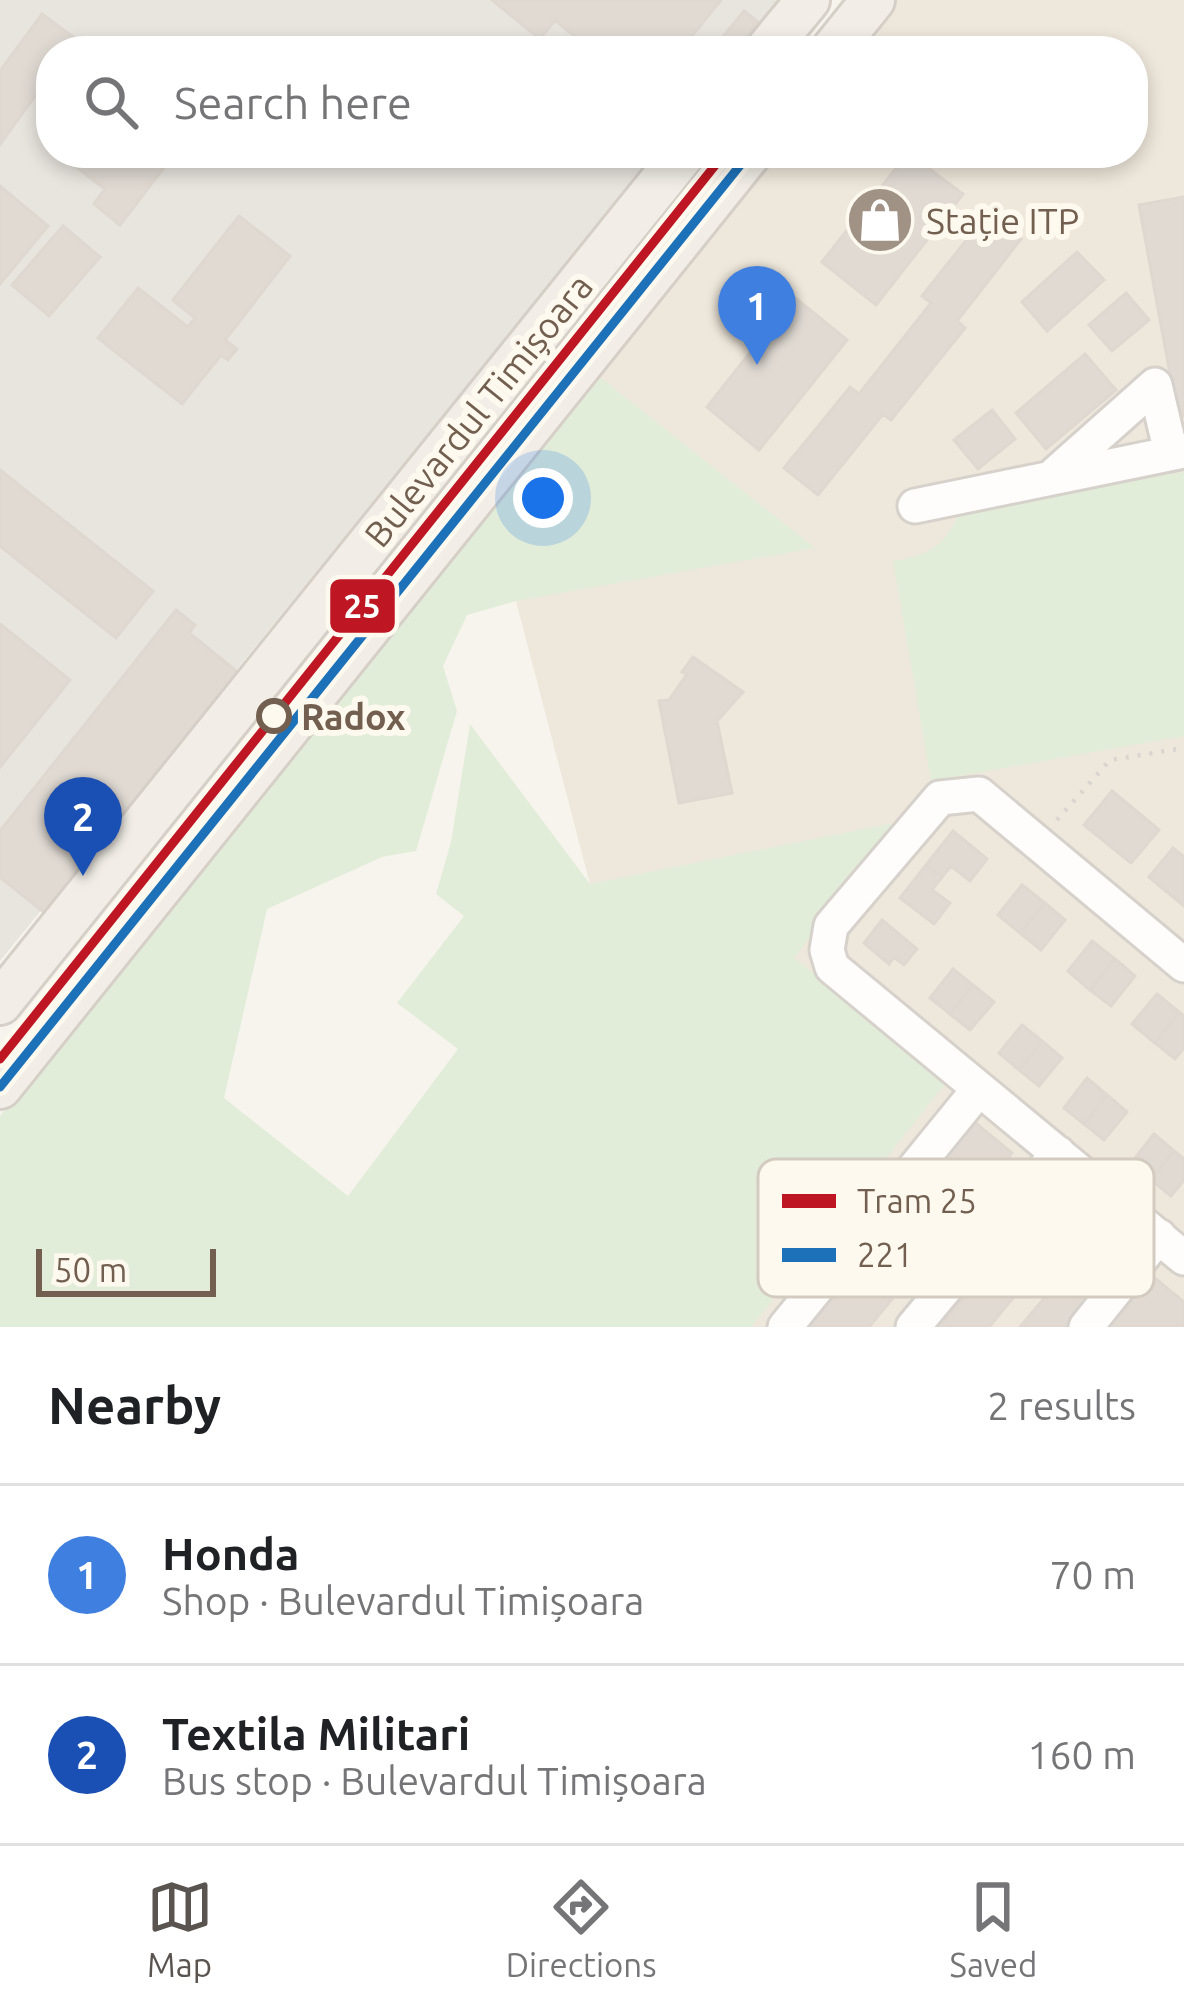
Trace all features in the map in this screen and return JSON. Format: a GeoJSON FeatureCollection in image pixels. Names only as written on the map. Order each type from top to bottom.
{"type":"FeatureCollection","features":[{"type":"Feature","properties":{"kind":"main road"},"geometry":{"type":"LineString","coordinates":[[778,36],[808,0]]}},
{"type":"Feature","properties":{"kind":"main road"},"geometry":{"type":"LineString","coordinates":[[844,36],[873,0]]}},
{"type":"Feature","properties":{"kind":"main road","name":"Bulevardul Timișoara"},"geometry":{"type":"LineString","coordinates":[[0,1003],[672,168]]}},
{"type":"Feature","properties":{"kind":"main road","name":"Bulevardul Timișoara"},"geometry":{"type":"LineString","coordinates":[[0,1087],[738,168]]}},
{"type":"Feature","properties":{"kind":"main road"},"geometry":{"type":"LineString","coordinates":[[204,753],[244,784]]}},
{"type":"Feature","properties":{"kind":"street"},"geometry":{"type":"LineString","coordinates":[[678,168],[708,206]]}},
{"type":"Feature","properties":{"kind":"street"},"geometry":{"type":"LineString","coordinates":[[915,506],[1178,452],[1155,385],[1054,476]]}},
{"type":"Feature","properties":{"kind":"street"},"geometry":{"type":"LineString","coordinates":[[1065,1159],[832,967],[827,950],[831,926],[940,798],[979,794],[1184,964]]}},
{"type":"Feature","properties":{"kind":"street"},"geometry":{"type":"LineString","coordinates":[[43,950],[85,982]]}},
{"type":"Feature","properties":{"kind":"street"},"geometry":{"type":"LineString","coordinates":[[921,1159],[979,1088]]}},
{"type":"Feature","properties":{"kind":"street"},"geometry":{"type":"LineString","coordinates":[[1053,1159],[1058,1153]]}},
{"type":"Feature","properties":{"kind":"street"},"geometry":{"type":"LineString","coordinates":[[785,1327],[809,1297]]}},
{"type":"Feature","properties":{"kind":"street"},"geometry":{"type":"LineString","coordinates":[[913,1327],[938,1297]]}},
{"type":"Feature","properties":{"kind":"street"},"geometry":{"type":"LineString","coordinates":[[1086,1327],[1118,1297]]}},
{"type":"Feature","properties":{"kind":"path"},"geometry":{"type":"LineString","coordinates":[[1037,842],[1111,760],[1184,748]]}},
{"type":"Feature","properties":{"kind":"shaded area"},"geometry":{"type":"Polygon","coordinates":[[[0,0],[780,0],[751,36],[36,36],[36,168],[644,168],[0,961],[0,0]]]}},
{"type":"Feature","properties":{"kind":"shaded area"},"geometry":{"type":"Polygon","coordinates":[[[896,0],[1184,0],[1184,1327],[327,1327],[590,884],[516,601],[449,550],[760,168],[1148,168],[1148,36],[867,36],[896,0]]]}},
{"type":"Feature","properties":{"kind":"green space"},"geometry":{"type":"Polygon","coordinates":[[[591,370],[815,548],[516,601],[467,615],[443,666],[457,711],[416,851],[382,857],[267,909],[224,1098],[348,1196],[458,1049],[397,1003],[464,916],[436,894],[451,842],[470,724],[590,884],[899,822],[794,958],[950,1078],[885,1159],[758,1159],[758,1297],[775,1297],[751,1327],[0,1327],[0,1116],[591,370]]]}},
{"type":"Feature","properties":{"kind":"green space"},"geometry":{"type":"Polygon","coordinates":[[[1184,472],[1184,736],[931,781],[893,561],[935,546],[961,509],[1184,472]]]}},
{"type":"Feature","properties":{"kind":"building"},"geometry":{"type":"Polygon","coordinates":[[[492,0],[721,0],[692,36],[574,36],[555,20],[542,36],[492,0]]]}},
{"type":"Feature","properties":{"kind":"building"},"geometry":{"type":"Polygon","coordinates":[[[744,11],[758,22],[747,36],[723,36],[744,11]]]}},
{"type":"Feature","properties":{"kind":"building"},"geometry":{"type":"Polygon","coordinates":[[[42,14],[72,36],[36,36],[36,95],[1,143],[0,71],[42,14]]]}},
{"type":"Feature","properties":{"kind":"building"},"geometry":{"type":"Polygon","coordinates":[[[78,168],[164,168],[120,225],[94,204],[105,189],[78,168]]]}},
{"type":"Feature","properties":{"kind":"building"},"geometry":{"type":"Polygon","coordinates":[[[896,168],[928,168],[963,194],[876,305],[822,262],[896,168]]]}},
{"type":"Feature","properties":{"kind":"building"},"geometry":{"type":"Polygon","coordinates":[[[0,186],[48,226],[0,284],[0,186]]]}},
{"type":"Feature","properties":{"kind":"building"},"geometry":{"type":"Polygon","coordinates":[[[1184,197],[1184,416],[1178,417],[1139,205],[1184,197]]]}},
{"type":"Feature","properties":{"kind":"building"},"geometry":{"type":"Polygon","coordinates":[[[987,214],[1021,239],[957,321],[965,328],[891,420],[883,414],[818,495],[784,468],[850,387],[859,394],[931,303],[922,296],[987,214]]]}},
{"type":"Feature","properties":{"kind":"building"},"geometry":{"type":"Polygon","coordinates":[[[239,216],[290,256],[225,340],[237,349],[228,360],[221,355],[182,404],[98,338],[138,288],[188,327],[195,318],[173,300],[239,216]]]}},
{"type":"Feature","properties":{"kind":"building"},"geometry":{"type":"Polygon","coordinates":[[[63,226],[100,257],[49,316],[12,285],[63,226]]]}},
{"type":"Feature","properties":{"kind":"building"},"geometry":{"type":"Polygon","coordinates":[[[1077,252],[1104,280],[1047,331],[1022,302],[1077,252]]]}},
{"type":"Feature","properties":{"kind":"building"},"geometry":{"type":"Polygon","coordinates":[[[1126,293],[1149,320],[1112,351],[1089,325],[1126,293]]]}},
{"type":"Feature","properties":{"kind":"building"},"geometry":{"type":"Polygon","coordinates":[[[794,297],[847,340],[759,450],[707,407],[794,297]]]}},
{"type":"Feature","properties":{"kind":"building"},"geometry":{"type":"Polygon","coordinates":[[[1085,354],[1116,390],[1046,449],[1016,413],[1085,354]]]}},
{"type":"Feature","properties":{"kind":"building"},"geometry":{"type":"Polygon","coordinates":[[[992,410],[1015,439],[978,469],[954,440],[992,410]]]}},
{"type":"Feature","properties":{"kind":"building"},"geometry":{"type":"Polygon","coordinates":[[[0,470],[153,591],[116,638],[0,546],[0,470]]]}},
{"type":"Feature","properties":{"kind":"building","name":"Radox"},"geometry":{"type":"Polygon","coordinates":[[[176,610],[195,625],[189,633],[239,673],[46,914],[0,877],[0,831],[176,610]]]}},
{"type":"Feature","properties":{"kind":"building"},"geometry":{"type":"Polygon","coordinates":[[[0,624],[70,680],[0,767],[0,624]]]}},
{"type":"Feature","properties":{"kind":"building"},"geometry":{"type":"Polygon","coordinates":[[[693,657],[743,692],[717,721],[732,793],[679,803],[659,701],[669,700],[693,657]]]}},
{"type":"Feature","properties":{"kind":"building"},"geometry":{"type":"Polygon","coordinates":[[[1112,791],[1159,830],[1131,863],[1084,825],[1112,791]]]}},
{"type":"Feature","properties":{"kind":"building"},"geometry":{"type":"Polygon","coordinates":[[[953,831],[987,859],[970,881],[951,866],[942,877],[926,865],[953,831]]]}},
{"type":"Feature","properties":{"kind":"building"},"geometry":{"type":"Polygon","coordinates":[[[1173,848],[1184,857],[1184,906],[1149,877],[1173,848]]]}},
{"type":"Feature","properties":{"kind":"building"},"geometry":{"type":"Polygon","coordinates":[[[926,865],[942,877],[932,890],[950,903],[934,924],[900,898],[926,865]]]}},
{"type":"Feature","properties":{"kind":"building"},"geometry":{"type":"Polygon","coordinates":[[[1022,885],[1045,903],[1020,933],[998,915],[1022,885]]]}},
{"type":"Feature","properties":{"kind":"building"},"geometry":{"type":"Polygon","coordinates":[[[1045,903],[1065,920],[1041,950],[1020,933],[1045,903]]]}},
{"type":"Feature","properties":{"kind":"building"},"geometry":{"type":"Polygon","coordinates":[[[882,920],[917,949],[904,965],[894,957],[889,964],[864,943],[882,920]]]}},
{"type":"Feature","properties":{"kind":"building"},"geometry":{"type":"Polygon","coordinates":[[[1092,941],[1115,959],[1090,990],[1068,971],[1092,941]]]}},
{"type":"Feature","properties":{"kind":"building"},"geometry":{"type":"Polygon","coordinates":[[[1115,959],[1135,976],[1111,1006],[1090,990],[1115,959]]]}},
{"type":"Feature","properties":{"kind":"building"},"geometry":{"type":"Polygon","coordinates":[[[953,969],[973,985],[950,1014],[930,998],[953,969]]]}},
{"type":"Feature","properties":{"kind":"building"},"geometry":{"type":"Polygon","coordinates":[[[973,985],[994,1002],[970,1030],[950,1014],[973,985]]]}},
{"type":"Feature","properties":{"kind":"building"},"geometry":{"type":"Polygon","coordinates":[[[1157,994],[1179,1012],[1155,1043],[1132,1024],[1157,994]]]}},
{"type":"Feature","properties":{"kind":"building"},"geometry":{"type":"Polygon","coordinates":[[[1179,1012],[1184,1016],[1184,1048],[1175,1059],[1155,1043],[1179,1012]]]}},
{"type":"Feature","properties":{"kind":"building"},"geometry":{"type":"Polygon","coordinates":[[[1022,1025],[1042,1041],[1019,1070],[999,1053],[1022,1025]]]}},
{"type":"Feature","properties":{"kind":"building"},"geometry":{"type":"Polygon","coordinates":[[[1042,1041],[1062,1058],[1039,1086],[1019,1070],[1042,1041]]]}},
{"type":"Feature","properties":{"kind":"building"},"geometry":{"type":"Polygon","coordinates":[[[1087,1078],[1107,1095],[1084,1124],[1064,1108],[1087,1078]]]}},
{"type":"Feature","properties":{"kind":"building"},"geometry":{"type":"Polygon","coordinates":[[[1107,1095],[1127,1112],[1104,1140],[1084,1124],[1107,1095]]]}},
{"type":"Feature","properties":{"kind":"building"},"geometry":{"type":"Polygon","coordinates":[[[967,1116],[1012,1153],[1007,1159],[932,1159],[967,1116]]]}},
{"type":"Feature","properties":{"kind":"building"},"geometry":{"type":"Polygon","coordinates":[[[1154,1134],[1174,1151],[1154,1176],[1154,1159],[1134,1159],[1154,1134]]]}},
{"type":"Feature","properties":{"kind":"building"},"geometry":{"type":"Polygon","coordinates":[[[1174,1151],[1184,1159],[1184,1180],[1171,1196],[1154,1182],[1174,1151]]]}},
{"type":"Feature","properties":{"kind":"building"},"geometry":{"type":"Polygon","coordinates":[[[1154,1278],[1184,1302],[1184,1327],[1109,1327],[1134,1297],[1154,1297],[1154,1278]]]}},
{"type":"Feature","properties":{"kind":"building"},"geometry":{"type":"Polygon","coordinates":[[[819,1297],[894,1297],[869,1327],[794,1327],[819,1297]]]}},
{"type":"Feature","properties":{"kind":"building"},"geometry":{"type":"Polygon","coordinates":[[[964,1297],[1014,1297],[989,1327],[940,1327],[964,1297]]]}},
{"type":"Feature","properties":{"kind":"building"},"geometry":{"type":"Polygon","coordinates":[[[1045,1297],[1098,1297],[1073,1327],[1020,1327],[1045,1297]]]}},
{"type":"Feature","properties":{"kind":"tram line","name":"25"},"geometry":{"type":"LineString","coordinates":[[0,1059],[713,168]]}},
{"type":"Feature","properties":{"kind":"transit line","name":"221"},"geometry":{"type":"LineString","coordinates":[[0,1087],[738,168]]}},
{"type":"Feature","properties":{"kind":"place","name":"Stație ITP"},"geometry":{"type":"Point","coordinates":[880,220]}},
{"type":"Feature","properties":{"kind":"place","name":"Honda"},"geometry":{"type":"Point","coordinates":[757,365]}},
{"type":"Feature","properties":{"kind":"place","name":"Radox"},"geometry":{"type":"Point","coordinates":[274,716]}},
{"type":"Feature","properties":{"kind":"place","name":"Textila Militari"},"geometry":{"type":"Point","coordinates":[83,876]}}]}
